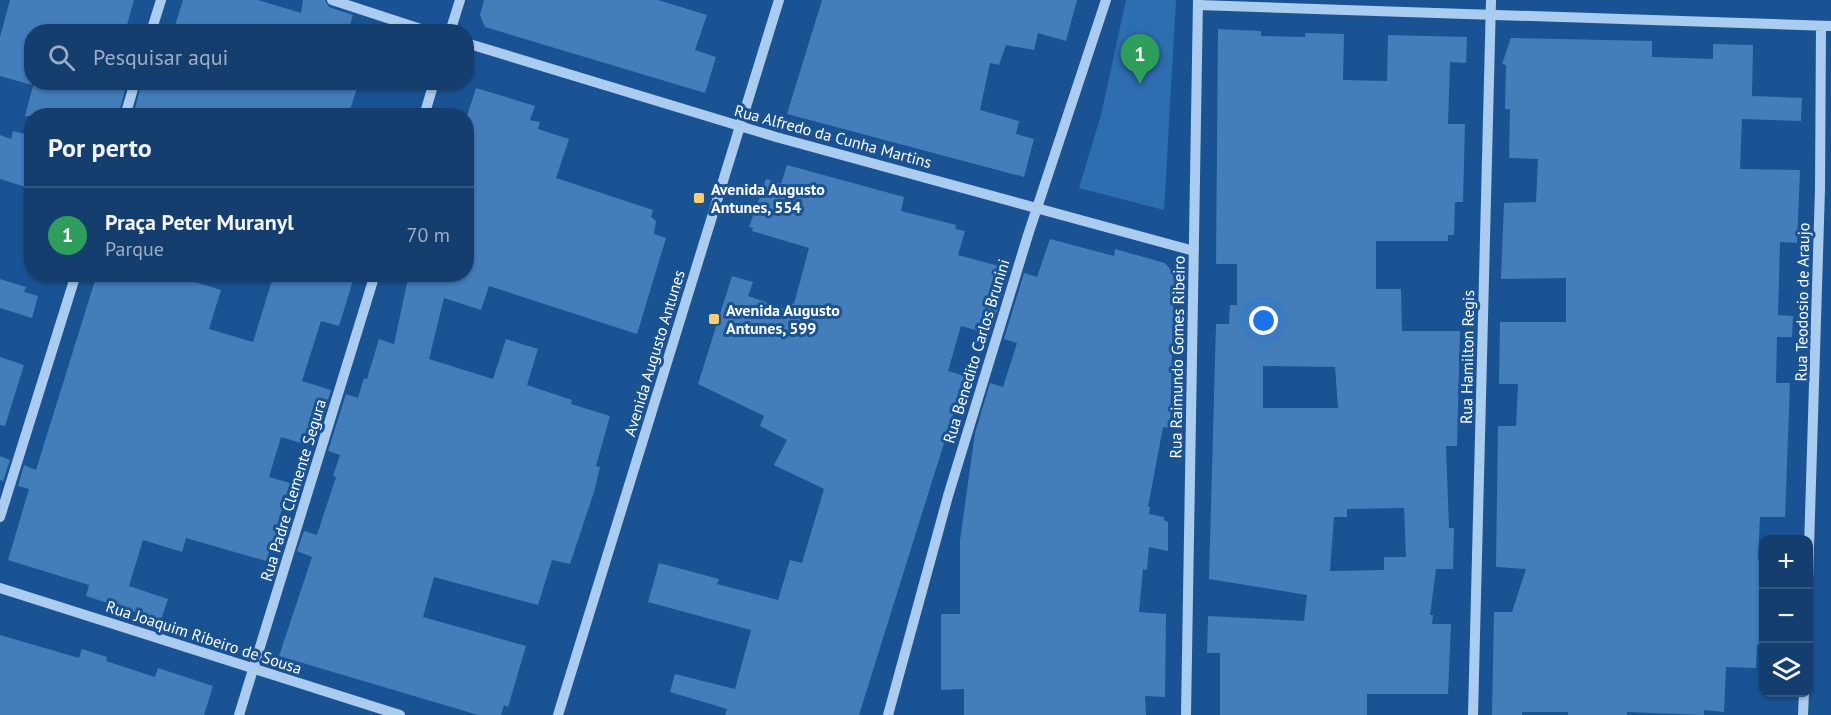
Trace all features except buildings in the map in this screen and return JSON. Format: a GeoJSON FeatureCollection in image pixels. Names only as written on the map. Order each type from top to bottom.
{"type":"FeatureCollection","features":[{"type":"Feature","properties":{"kind":"street"},"geometry":{"type":"LineString","coordinates":[[154,24],[161,0]]}},
{"type":"Feature","properties":{"kind":"street"},"geometry":{"type":"LineString","coordinates":[[332,0],[406,24]]}},
{"type":"Feature","properties":{"kind":"street"},"geometry":{"type":"LineString","coordinates":[[452,24],[460,0]]}},
{"type":"Feature","properties":{"kind":"street","name":"Avenida Augusto Antunes"},"geometry":{"type":"LineString","coordinates":[[558,715],[779,0]]}},
{"type":"Feature","properties":{"kind":"street","name":"Rua Benedito Carlos Brunini"},"geometry":{"type":"LineString","coordinates":[[891,715],[948,496],[1038,207],[1106,0]]}},
{"type":"Feature","properties":{"kind":"street","name":"Rua Hamilton Regis"},"geometry":{"type":"LineString","coordinates":[[1473,715],[1491,0]]}},
{"type":"Feature","properties":{"kind":"street"},"geometry":{"type":"LineString","coordinates":[[1198,2],[1491,15],[1826,26]]}},
{"type":"Feature","properties":{"kind":"street","name":"Rua Raimundo Gomes Ribeiro"},"geometry":{"type":"LineString","coordinates":[[1186,715],[1198,2]]}},
{"type":"Feature","properties":{"kind":"street","name":"Rua Teodosio de Araujo"},"geometry":{"type":"LineString","coordinates":[[1811,535],[1826,189],[1826,26]]}},
{"type":"Feature","properties":{"kind":"street","name":"Rua Alfredo da Cunha Martins"},"geometry":{"type":"LineString","coordinates":[[474,45],[739,126],[1194,250]]}},
{"type":"Feature","properties":{"kind":"street"},"geometry":{"type":"LineString","coordinates":[[127,108],[133,90]]}},
{"type":"Feature","properties":{"kind":"street"},"geometry":{"type":"LineString","coordinates":[[426,108],[432,90]]}},
{"type":"Feature","properties":{"kind":"street"},"geometry":{"type":"LineString","coordinates":[[0,517],[73,282]]}},
{"type":"Feature","properties":{"kind":"street","name":"Rua Padre Clemente Segura"},"geometry":{"type":"LineString","coordinates":[[239,715],[373,282]]}},
{"type":"Feature","properties":{"kind":"street","name":"Rua Joaquim Ribeiro de Sousa"},"geometry":{"type":"LineString","coordinates":[[0,588],[400,715]]}},
{"type":"Feature","properties":{"kind":"street"},"geometry":{"type":"LineString","coordinates":[[1803,715],[1804,697]]}},
{"type":"Feature","properties":{"kind":"shaded area"},"geometry":{"type":"Polygon","coordinates":[[[1126,0],[1176,0],[1164,210],[1079,188],[1101,115],[1126,0]]]}},
{"type":"Feature","properties":{"kind":"place","name":"Praça Peter Muranyl"},"geometry":{"type":"Point","coordinates":[1140,84]}},
{"type":"Feature","properties":{"kind":"place","name":"Avenida Augusto Antunes, 554"},"geometry":{"type":"Point","coordinates":[699,198]}},
{"type":"Feature","properties":{"kind":"place","name":"Avenida Augusto Antunes, 599"},"geometry":{"type":"Point","coordinates":[714,319]}}]}
